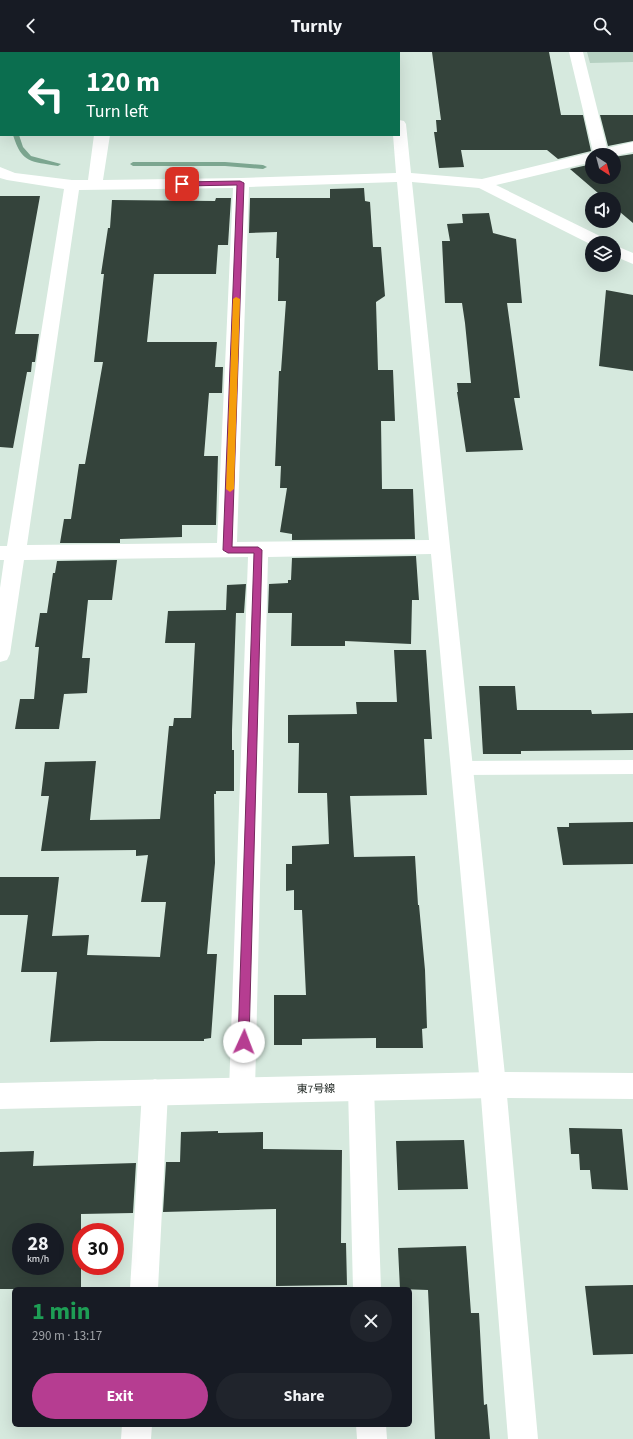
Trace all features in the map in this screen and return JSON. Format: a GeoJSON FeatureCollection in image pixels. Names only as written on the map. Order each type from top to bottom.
{"type":"FeatureCollection","features":[{"type":"Feature","properties":{"kind":"street"},"geometry":{"type":"LineString","coordinates":[[576,52],[596,148]]}},
{"type":"Feature","properties":{"kind":"street"},"geometry":{"type":"LineString","coordinates":[[95,184],[102,136]]}},
{"type":"Feature","properties":{"kind":"street"},"geometry":{"type":"LineString","coordinates":[[400,136],[439,547],[493,1085],[523,1439]]}},
{"type":"Feature","properties":{"kind":"street"},"geometry":{"type":"LineString","coordinates":[[621,150],[633,147]]}},
{"type":"Feature","properties":{"kind":"street"},"geometry":{"type":"LineString","coordinates":[[0,172],[12,177],[72,184],[240,183],[403,177],[482,184],[585,158]]}},
{"type":"Feature","properties":{"kind":"street"},"geometry":{"type":"LineString","coordinates":[[228,550],[240,183]]}},
{"type":"Feature","properties":{"kind":"street"},"geometry":{"type":"LineString","coordinates":[[0,654],[8,553],[72,184]]}},
{"type":"Feature","properties":{"kind":"street"},"geometry":{"type":"LineString","coordinates":[[482,184],[586,236]]}},
{"type":"Feature","properties":{"kind":"street"},"geometry":{"type":"LineString","coordinates":[[621,253],[633,259]]}},
{"type":"Feature","properties":{"kind":"street"},"geometry":{"type":"LineString","coordinates":[[8,553],[439,547]]}},
{"type":"Feature","properties":{"kind":"street"},"geometry":{"type":"LineString","coordinates":[[242,1090],[258,550]]}},
{"type":"Feature","properties":{"kind":"street","name":"東7号線"},"geometry":{"type":"LineString","coordinates":[[0,1096],[493,1085],[633,1086]]}},
{"type":"Feature","properties":{"kind":"street"},"geometry":{"type":"LineString","coordinates":[[361,1088],[367,1287]]}},
{"type":"Feature","properties":{"kind":"street"},"geometry":{"type":"LineString","coordinates":[[144,1287],[155,1092]]}},
{"type":"Feature","properties":{"kind":"street"},"geometry":{"type":"LineString","coordinates":[[136,1439],[137,1427]]}},
{"type":"Feature","properties":{"kind":"street"},"geometry":{"type":"LineString","coordinates":[[371,1427],[372,1439]]}},
{"type":"Feature","properties":{"kind":"lane"},"geometry":{"type":"LineString","coordinates":[[461,768],[633,767]]}},
{"type":"Feature","properties":{"kind":"green space"},"geometry":{"type":"Polygon","coordinates":[[[587,52],[633,52],[633,62],[590,63],[587,52]]]}},
{"type":"Feature","properties":{"kind":"building"},"geometry":{"type":"Polygon","coordinates":[[[432,52],[549,52],[561,115],[583,115],[590,148],[585,148],[585,152],[558,159],[547,150],[461,150],[464,167],[439,168],[434,132],[437,132],[436,120],[441,120],[432,52]]]}},
{"type":"Feature","properties":{"kind":"building"},"geometry":{"type":"Polygon","coordinates":[[[600,115],[633,115],[633,141],[608,146],[600,115]]]}},
{"type":"Feature","properties":{"kind":"building"},"geometry":{"type":"Polygon","coordinates":[[[633,154],[633,223],[621,213],[621,192],[597,192],[588,184],[621,184],[621,156],[633,154]]]}},
{"type":"Feature","properties":{"kind":"building"},"geometry":{"type":"Polygon","coordinates":[[[585,166],[585,182],[570,169],[585,166]]]}},
{"type":"Feature","properties":{"kind":"building"},"geometry":{"type":"Polygon","coordinates":[[[364,188],[365,201],[370,202],[373,247],[381,247],[385,296],[376,302],[378,370],[393,370],[395,421],[381,421],[382,489],[413,489],[415,539],[292,540],[292,534],[280,532],[287,488],[280,488],[281,466],[275,466],[279,371],[281,371],[286,301],[278,301],[279,258],[276,258],[277,232],[249,233],[250,198],[330,198],[330,189],[364,188]]]}},
{"type":"Feature","properties":{"kind":"building"},"geometry":{"type":"Polygon","coordinates":[[[0,196],[40,196],[15,334],[39,334],[35,362],[32,362],[31,372],[27,372],[13,448],[0,447],[0,196]]]}},
{"type":"Feature","properties":{"kind":"building"},"geometry":{"type":"Polygon","coordinates":[[[216,198],[231,198],[228,245],[218,245],[216,274],[154,274],[147,342],[217,342],[215,367],[223,367],[222,393],[209,393],[204,456],[218,456],[216,525],[182,525],[182,537],[120,539],[120,543],[60,543],[64,519],[71,519],[79,464],[85,464],[103,362],[94,362],[104,274],[101,274],[108,228],[110,228],[112,200],[215,201],[216,198]]]}},
{"type":"Feature","properties":{"kind":"building"},"geometry":{"type":"Polygon","coordinates":[[[489,213],[493,233],[516,239],[522,303],[507,303],[520,398],[514,398],[523,450],[466,452],[457,392],[457,383],[471,383],[465,323],[462,303],[445,303],[442,241],[450,241],[447,224],[463,223],[462,214],[489,213]]]}},
{"type":"Feature","properties":{"kind":"building"},"geometry":{"type":"Polygon","coordinates":[[[606,290],[633,295],[633,371],[599,366],[606,290]]]}},
{"type":"Feature","properties":{"kind":"building"},"geometry":{"type":"Polygon","coordinates":[[[416,556],[419,600],[412,600],[411,644],[345,641],[345,646],[291,646],[292,613],[268,613],[269,584],[288,583],[288,580],[291,580],[292,558],[416,556]]]}},
{"type":"Feature","properties":{"kind":"building"},"geometry":{"type":"Polygon","coordinates":[[[117,560],[112,600],[88,600],[82,658],[90,658],[87,693],[64,694],[59,729],[15,729],[20,699],[34,699],[39,647],[35,647],[40,613],[47,613],[53,573],[55,573],[57,561],[117,560]]]}},
{"type":"Feature","properties":{"kind":"building"},"geometry":{"type":"Polygon","coordinates":[[[246,584],[244,613],[236,613],[232,730],[232,750],[234,750],[234,791],[216,791],[216,794],[214,794],[215,863],[207,954],[217,954],[211,1038],[204,1039],[204,1041],[50,1042],[57,972],[21,972],[28,915],[0,915],[0,877],[59,877],[52,936],[89,935],[87,955],[160,957],[166,902],[141,902],[148,855],[136,856],[136,850],[41,851],[49,796],[41,796],[45,762],[96,761],[90,820],[160,819],[169,726],[173,726],[174,718],[191,718],[195,643],[165,643],[168,611],[226,610],[227,585],[246,584]]]}},
{"type":"Feature","properties":{"kind":"building"},"geometry":{"type":"Polygon","coordinates":[[[394,650],[426,650],[432,739],[424,739],[427,795],[350,796],[354,857],[415,856],[418,905],[425,970],[427,1028],[422,1029],[423,1048],[376,1048],[376,1038],[302,1039],[302,1045],[274,1045],[274,995],[306,995],[302,910],[294,910],[294,890],[286,891],[286,864],[292,864],[292,846],[329,844],[327,793],[298,793],[299,743],[288,743],[288,715],[357,714],[356,702],[397,702],[394,650]]]}},
{"type":"Feature","properties":{"kind":"building"},"geometry":{"type":"Polygon","coordinates":[[[479,686],[515,686],[517,710],[591,710],[592,714],[633,713],[633,750],[521,751],[521,754],[483,754],[479,686]]]}},
{"type":"Feature","properties":{"kind":"building"},"geometry":{"type":"Polygon","coordinates":[[[633,822],[633,864],[563,865],[557,827],[569,827],[569,823],[633,822]]]}},
{"type":"Feature","properties":{"kind":"building"},"geometry":{"type":"Polygon","coordinates":[[[569,1128],[622,1129],[628,1190],[592,1189],[590,1170],[580,1170],[579,1154],[571,1154],[569,1128]]]}},
{"type":"Feature","properties":{"kind":"building"},"geometry":{"type":"Polygon","coordinates":[[[218,1131],[218,1133],[263,1132],[263,1149],[342,1150],[341,1243],[346,1243],[347,1285],[276,1286],[276,1209],[163,1212],[166,1162],[180,1162],[181,1132],[218,1131]]]}},
{"type":"Feature","properties":{"kind":"building"},"geometry":{"type":"Polygon","coordinates":[[[464,1140],[468,1189],[398,1190],[396,1141],[464,1140]]]}},
{"type":"Feature","properties":{"kind":"building"},"geometry":{"type":"Polygon","coordinates":[[[34,1151],[33,1166],[136,1163],[133,1213],[81,1214],[81,1223],[72,1223],[72,1275],[81,1275],[81,1287],[12,1287],[12,1289],[0,1289],[0,1152],[34,1151]]]}},
{"type":"Feature","properties":{"kind":"building"},"geometry":{"type":"Polygon","coordinates":[[[466,1246],[471,1313],[479,1313],[484,1405],[487,1404],[490,1439],[435,1439],[428,1290],[412,1289],[412,1287],[400,1287],[398,1248],[466,1246]]]}},
{"type":"Feature","properties":{"kind":"building"},"geometry":{"type":"Polygon","coordinates":[[[633,1285],[633,1354],[593,1355],[585,1286],[633,1285]]]}},
{"type":"Feature","properties":{"kind":"waterway"},"geometry":{"type":"LineString","coordinates":[[16,136],[20,147],[29,158],[58,164]]}},
{"type":"Feature","properties":{"kind":"waterway"},"geometry":{"type":"LineString","coordinates":[[133,164],[225,164],[263,167]]}},
{"type":"Feature","properties":{"kind":"slow traffic"},"geometry":{"type":"LineString","coordinates":[[230,489],[236,299]]}},
{"type":"Feature","properties":{"kind":"route"},"geometry":{"type":"LineString","coordinates":[[182,184],[240,183],[228,550],[258,550],[244,1042]]}}]}
